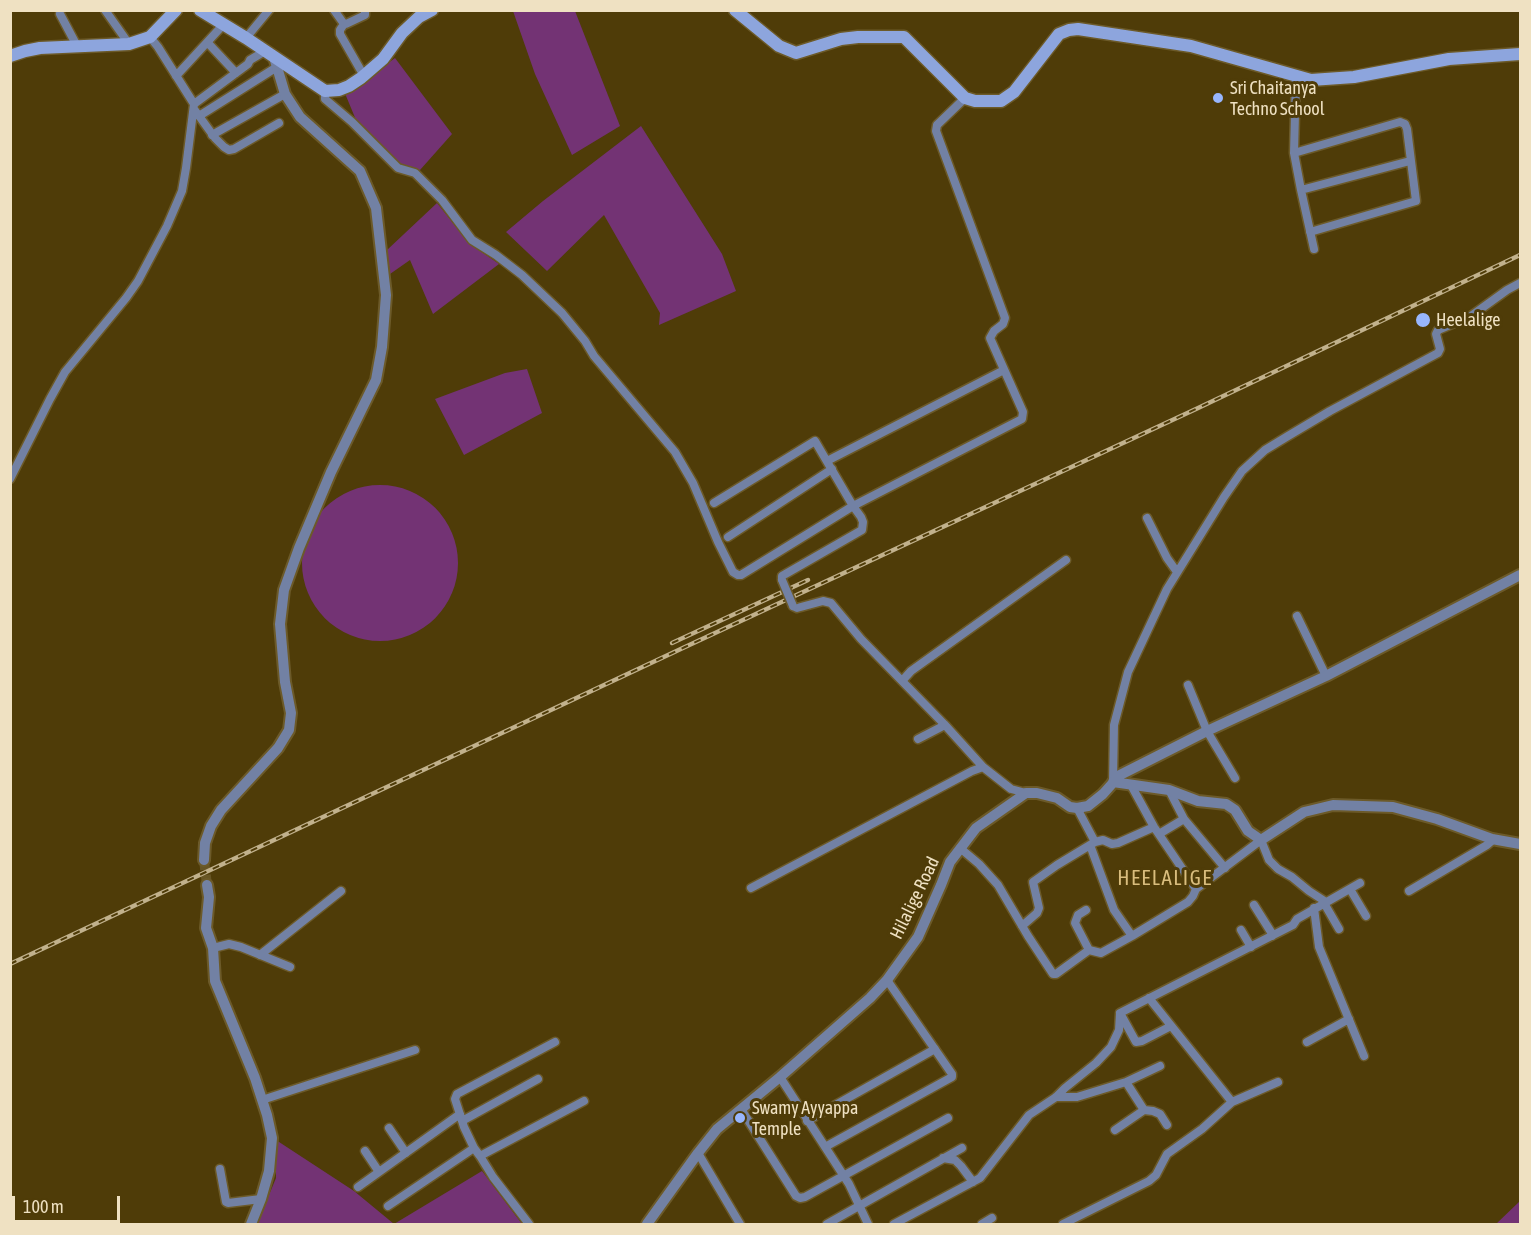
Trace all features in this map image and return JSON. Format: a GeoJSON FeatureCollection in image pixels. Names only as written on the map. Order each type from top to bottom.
{"type":"FeatureCollection","features":[{"type":"Feature","properties":{"kind":"main road"},"geometry":{"type":"LineString","coordinates":[[11,55],[25,51],[77,46],[129,44],[150,37],[176,10]]}},
{"type":"Feature","properties":{"kind":"main road"},"geometry":{"type":"LineString","coordinates":[[200,10],[325,91],[339,90],[363,76],[383,59],[402,33],[419,17],[432,10]]}},
{"type":"Feature","properties":{"kind":"main road"},"geometry":{"type":"LineString","coordinates":[[735,10],[779,46],[796,53],[858,36],[904,38],[965,98],[975,101],[1001,101],[1014,92],[1059,34],[1078,29],[1191,46],[1311,80],[1354,77],[1449,59],[1521,54]]}},
{"type":"Feature","properties":{"kind":"street"},"geometry":{"type":"LineString","coordinates":[[105,10],[129,44]]}},
{"type":"Feature","properties":{"kind":"street"},"geometry":{"type":"LineString","coordinates":[[246,38],[269,10]]}},
{"type":"Feature","properties":{"kind":"street"},"geometry":{"type":"LineString","coordinates":[[334,10],[344,24]]}},
{"type":"Feature","properties":{"kind":"street"},"geometry":{"type":"LineString","coordinates":[[363,76],[340,30],[344,24],[365,15],[365,10]]}},
{"type":"Feature","properties":{"kind":"street"},"geometry":{"type":"LineString","coordinates":[[60,14],[77,46]]}},
{"type":"Feature","properties":{"kind":"street"},"geometry":{"type":"LineString","coordinates":[[176,76],[223,25]]}},
{"type":"Feature","properties":{"kind":"street"},"geometry":{"type":"LineString","coordinates":[[150,37],[196,110],[224,147],[229,150],[234,149],[279,123]]}},
{"type":"Feature","properties":{"kind":"street"},"geometry":{"type":"LineString","coordinates":[[208,43],[236,73]]}},
{"type":"Feature","properties":{"kind":"street"},"geometry":{"type":"LineString","coordinates":[[196,110],[272,58]]}},
{"type":"Feature","properties":{"kind":"street"},"geometry":{"type":"LineString","coordinates":[[10,479],[65,372],[138,281],[167,226],[182,191],[196,110],[250,60],[272,58]]}},
{"type":"Feature","properties":{"kind":"street"},"geometry":{"type":"LineString","coordinates":[[204,860],[205,843],[211,826],[221,810],[278,748],[289,730],[291,713],[285,682],[280,624],[284,590],[330,472],[376,380],[387,295],[376,208],[360,171],[300,117],[285,94],[272,58]]}},
{"type":"Feature","properties":{"kind":"street"},"geometry":{"type":"LineString","coordinates":[[1296,75],[1294,153],[1314,249]]}},
{"type":"Feature","properties":{"kind":"street"},"geometry":{"type":"LineString","coordinates":[[325,91],[325,99],[352,122],[398,168],[415,173],[442,201],[472,240],[522,275],[562,313],[594,356],[675,452],[693,483],[718,542],[736,574],[741,575],[853,506],[1022,419],[1023,412],[990,338],[994,331],[1003,324],[1005,318],[935,128],[965,98]]}},
{"type":"Feature","properties":{"kind":"street"},"geometry":{"type":"LineString","coordinates":[[213,135],[285,94]]}},
{"type":"Feature","properties":{"kind":"street"},"geometry":{"type":"LineString","coordinates":[[1294,153],[1400,122],[1405,124],[1407,129],[1416,201],[1310,232]]}},
{"type":"Feature","properties":{"kind":"street"},"geometry":{"type":"LineString","coordinates":[[1301,190],[1410,160]]}},
{"type":"Feature","properties":{"kind":"street"},"geometry":{"type":"LineString","coordinates":[[1113,782],[1114,725],[1128,672],[1167,589],[1242,471],[1265,450],[1330,411],[1438,353],[1440,349],[1436,334],[1438,330],[1471,316],[1507,290],[1521,283]]}},
{"type":"Feature","properties":{"kind":"street"},"geometry":{"type":"LineString","coordinates":[[728,537],[830,465],[1004,370]]}},
{"type":"Feature","properties":{"kind":"street"},"geometry":{"type":"LineString","coordinates":[[714,503],[815,441],[863,522],[862,530],[782,576],[793,606],[797,608],[824,601],[831,603],[861,639],[983,767],[1011,789],[1057,798],[1070,807],[1077,808],[1088,806],[1103,794],[1120,775],[1307,686],[1519,579]]}},
{"type":"Feature","properties":{"kind":"street"},"geometry":{"type":"LineString","coordinates":[[1147,518],[1167,558],[1177,572]]}},
{"type":"Feature","properties":{"kind":"street"},"geometry":{"type":"LineString","coordinates":[[902,681],[911,671],[1066,560]]}},
{"type":"Feature","properties":{"kind":"street"},"geometry":{"type":"LineString","coordinates":[[1297,616],[1326,676]]}},
{"type":"Feature","properties":{"kind":"street"},"geometry":{"type":"LineString","coordinates":[[1188,685],[1207,732],[1235,778]]}},
{"type":"Feature","properties":{"kind":"street"},"geometry":{"type":"LineString","coordinates":[[918,739],[945,725]]}},
{"type":"Feature","properties":{"kind":"street"},"geometry":{"type":"LineString","coordinates":[[751,888],[983,767]]}},
{"type":"Feature","properties":{"kind":"street"},"geometry":{"type":"LineString","coordinates":[[1113,782],[1169,790],[1198,801],[1226,804],[1235,810],[1248,831],[1261,840],[1269,860],[1278,869],[1325,902],[1339,929]]}},
{"type":"Feature","properties":{"kind":"street"},"geometry":{"type":"LineString","coordinates":[[1131,785],[1156,831],[1196,889]]}},
{"type":"Feature","properties":{"kind":"street"},"geometry":{"type":"LineString","coordinates":[[1169,790],[1184,819],[1225,868]]}},
{"type":"Feature","properties":{"kind":"street","name":"Hilalige Road"},"geometry":{"type":"LineString","coordinates":[[646,1224],[717,1128],[780,1077],[870,998],[887,980],[918,937],[950,862],[960,848],[975,828],[1026,793]]}},
{"type":"Feature","properties":{"kind":"street"},"geometry":{"type":"LineString","coordinates":[[1086,910],[1078,915],[1075,923],[1089,950],[1101,953],[1188,902],[1196,889],[1261,840],[1304,812],[1333,805],[1393,807],[1437,819],[1494,839],[1521,844]]}},
{"type":"Feature","properties":{"kind":"street"},"geometry":{"type":"LineString","coordinates":[[1077,808],[1093,844],[1114,910],[1132,936]]}},
{"type":"Feature","properties":{"kind":"street"},"geometry":{"type":"LineString","coordinates":[[1022,926],[1037,913],[1039,908],[1033,882],[1057,865],[1103,840],[1112,844],[1118,843],[1184,819]]}},
{"type":"Feature","properties":{"kind":"street"},"geometry":{"type":"LineString","coordinates":[[1409,891],[1494,839]]}},
{"type":"Feature","properties":{"kind":"street"},"geometry":{"type":"LineString","coordinates":[[960,848],[998,885],[1053,974],[1089,950]]}},
{"type":"Feature","properties":{"kind":"street"},"geometry":{"type":"LineString","coordinates":[[1120,1013],[1293,925],[1297,919],[1314,908],[1360,883]]}},
{"type":"Feature","properties":{"kind":"street"},"geometry":{"type":"LineString","coordinates":[[207,885],[209,897],[206,928],[213,948],[214,981],[255,1078],[272,1138],[269,1172],[251,1224]]}},
{"type":"Feature","properties":{"kind":"street"},"geometry":{"type":"LineString","coordinates":[[1350,889],[1366,916]]}},
{"type":"Feature","properties":{"kind":"street"},"geometry":{"type":"LineString","coordinates":[[261,955],[341,891]]}},
{"type":"Feature","properties":{"kind":"street"},"geometry":{"type":"LineString","coordinates":[[1254,905],[1272,936]]}},
{"type":"Feature","properties":{"kind":"street"},"geometry":{"type":"LineString","coordinates":[[1314,908],[1319,947],[1364,1056]]}},
{"type":"Feature","properties":{"kind":"street"},"geometry":{"type":"LineString","coordinates":[[1241,930],[1251,947]]}},
{"type":"Feature","properties":{"kind":"street"},"geometry":{"type":"LineString","coordinates":[[213,948],[229,944],[290,967]]}},
{"type":"Feature","properties":{"kind":"street"},"geometry":{"type":"LineString","coordinates":[[825,1147],[950,1079],[952,1074],[887,980]]}},
{"type":"Feature","properties":{"kind":"street"},"geometry":{"type":"LineString","coordinates":[[1149,998],[1232,1102]]}},
{"type":"Feature","properties":{"kind":"street"},"geometry":{"type":"LineString","coordinates":[[1120,1013],[1136,1042],[1171,1026]]}},
{"type":"Feature","properties":{"kind":"street"},"geometry":{"type":"LineString","coordinates":[[894,1224],[980,1178],[1029,1115],[1056,1097],[1096,1064],[1111,1047],[1119,1030],[1120,1013]]}},
{"type":"Feature","properties":{"kind":"street"},"geometry":{"type":"LineString","coordinates":[[1307,1041],[1348,1018]]}},
{"type":"Feature","properties":{"kind":"street"},"geometry":{"type":"LineString","coordinates":[[529,1224],[474,1148],[455,1099],[457,1094],[555,1042]]}},
{"type":"Feature","properties":{"kind":"street"},"geometry":{"type":"LineString","coordinates":[[807,1120],[935,1049]]}},
{"type":"Feature","properties":{"kind":"street"},"geometry":{"type":"LineString","coordinates":[[262,1100],[415,1050]]}},
{"type":"Feature","properties":{"kind":"street"},"geometry":{"type":"LineString","coordinates":[[1056,1097],[1077,1097],[1126,1082],[1160,1066]]}},
{"type":"Feature","properties":{"kind":"street"},"geometry":{"type":"LineString","coordinates":[[780,1077],[849,1184],[868,1224]]}},
{"type":"Feature","properties":{"kind":"street"},"geometry":{"type":"LineString","coordinates":[[358,1187],[461,1118],[538,1079]]}},
{"type":"Feature","properties":{"kind":"street"},"geometry":{"type":"LineString","coordinates":[[1126,1082],[1144,1110]]}},
{"type":"Feature","properties":{"kind":"street"},"geometry":{"type":"LineString","coordinates":[[1063,1224],[1149,1181],[1156,1175],[1167,1154],[1202,1129],[1232,1102],[1278,1082]]}},
{"type":"Feature","properties":{"kind":"street"},"geometry":{"type":"LineString","coordinates":[[480,1156],[584,1101]]}},
{"type":"Feature","properties":{"kind":"street"},"geometry":{"type":"LineString","coordinates":[[741,1109],[796,1196],[800,1198],[948,1118]]}},
{"type":"Feature","properties":{"kind":"street"},"geometry":{"type":"LineString","coordinates":[[1115,1130],[1144,1110],[1160,1114],[1167,1125]]}},
{"type":"Feature","properties":{"kind":"street"},"geometry":{"type":"LineString","coordinates":[[389,1128],[406,1153]]}},
{"type":"Feature","properties":{"kind":"street"},"geometry":{"type":"LineString","coordinates":[[388,1206],[474,1148]]}},
{"type":"Feature","properties":{"kind":"street"},"geometry":{"type":"LineString","coordinates":[[827,1224],[962,1148]]}},
{"type":"Feature","properties":{"kind":"street"},"geometry":{"type":"LineString","coordinates":[[365,1151],[379,1172]]}},
{"type":"Feature","properties":{"kind":"street"},"geometry":{"type":"LineString","coordinates":[[698,1153],[740,1224]]}},
{"type":"Feature","properties":{"kind":"street"},"geometry":{"type":"LineString","coordinates":[[943,1158],[955,1160],[973,1182]]}},
{"type":"Feature","properties":{"kind":"street"},"geometry":{"type":"LineString","coordinates":[[220,1169],[226,1202],[261,1199]]}},
{"type":"Feature","properties":{"kind":"street"},"geometry":{"type":"LineString","coordinates":[[982,1224],[992,1218]]}},
{"type":"Feature","properties":{"kind":"shaded area"},"geometry":{"type":"Polygon","coordinates":[[[513,11],[575,11],[620,126],[572,155],[535,74],[513,11]]]}},
{"type":"Feature","properties":{"kind":"shaded area"},"geometry":{"type":"Polygon","coordinates":[[[395,58],[452,134],[420,170],[401,165],[356,120],[344,91],[360,84],[395,58]]]}},
{"type":"Feature","properties":{"kind":"shaded area"},"geometry":{"type":"Polygon","coordinates":[[[641,126],[722,254],[736,291],[659,325],[660,313],[604,215],[547,271],[506,232],[641,126]]]}},
{"type":"Feature","properties":{"kind":"shaded area"},"geometry":{"type":"Polygon","coordinates":[[[437,203],[469,243],[499,264],[433,314],[410,260],[390,274],[387,250],[437,203]]]}},
{"type":"Feature","properties":{"kind":"shaded area"},"geometry":{"type":"Polygon","coordinates":[[[527,369],[542,413],[464,455],[435,399],[505,373],[527,369]]]}},
{"type":"Feature","properties":{"kind":"shaded area"},"geometry":{"type":"Polygon","coordinates":[[[380,485],[395,486],[410,491],[424,498],[435,508],[445,519],[452,533],[457,548],[457,578],[452,593],[445,607],[435,618],[424,628],[410,635],[395,640],[380,641],[365,640],[350,635],[336,628],[325,618],[315,607],[308,593],[303,578],[302,563],[303,548],[308,533],[315,519],[325,508],[336,498],[350,491],[365,486],[380,485]]]}},
{"type":"Feature","properties":{"kind":"shaded area"},"geometry":{"type":"Polygon","coordinates":[[[276,1140],[354,1191],[394,1224],[257,1224],[276,1178],[276,1140]]]}},
{"type":"Feature","properties":{"kind":"shaded area"},"geometry":{"type":"Polygon","coordinates":[[[482,1171],[522,1224],[394,1224],[482,1171]]]}},
{"type":"Feature","properties":{"kind":"shaded area"},"geometry":{"type":"Polygon","coordinates":[[[1520,1201],[1520,1224],[1496,1224],[1520,1201]]]}},
{"type":"Feature","properties":{"kind":"tunnel"},"geometry":{"type":"LineString","coordinates":[[204,860],[207,885]]}},
{"type":"Feature","properties":{"kind":"railway"},"geometry":{"type":"LineString","coordinates":[[10,964],[1520,255]]}},
{"type":"Feature","properties":{"kind":"railway"},"geometry":{"type":"LineString","coordinates":[[672,643],[808,580]]}},
{"type":"Feature","properties":{"kind":"place","name":"Sri Chaitanya Techno School"},"geometry":{"type":"Point","coordinates":[1218,98]}},
{"type":"Feature","properties":{"kind":"place","name":"Heelalige"},"geometry":{"type":"Point","coordinates":[1423,320]}},
{"type":"Feature","properties":{"kind":"place","name":"Swamy Ayyappa Temple"},"geometry":{"type":"Point","coordinates":[740,1118]}},
{"type":"Feature","properties":{"kind":"district","name":"HEELALIGE"},"geometry":{"type":"Point","coordinates":[1165,878]}}]}
